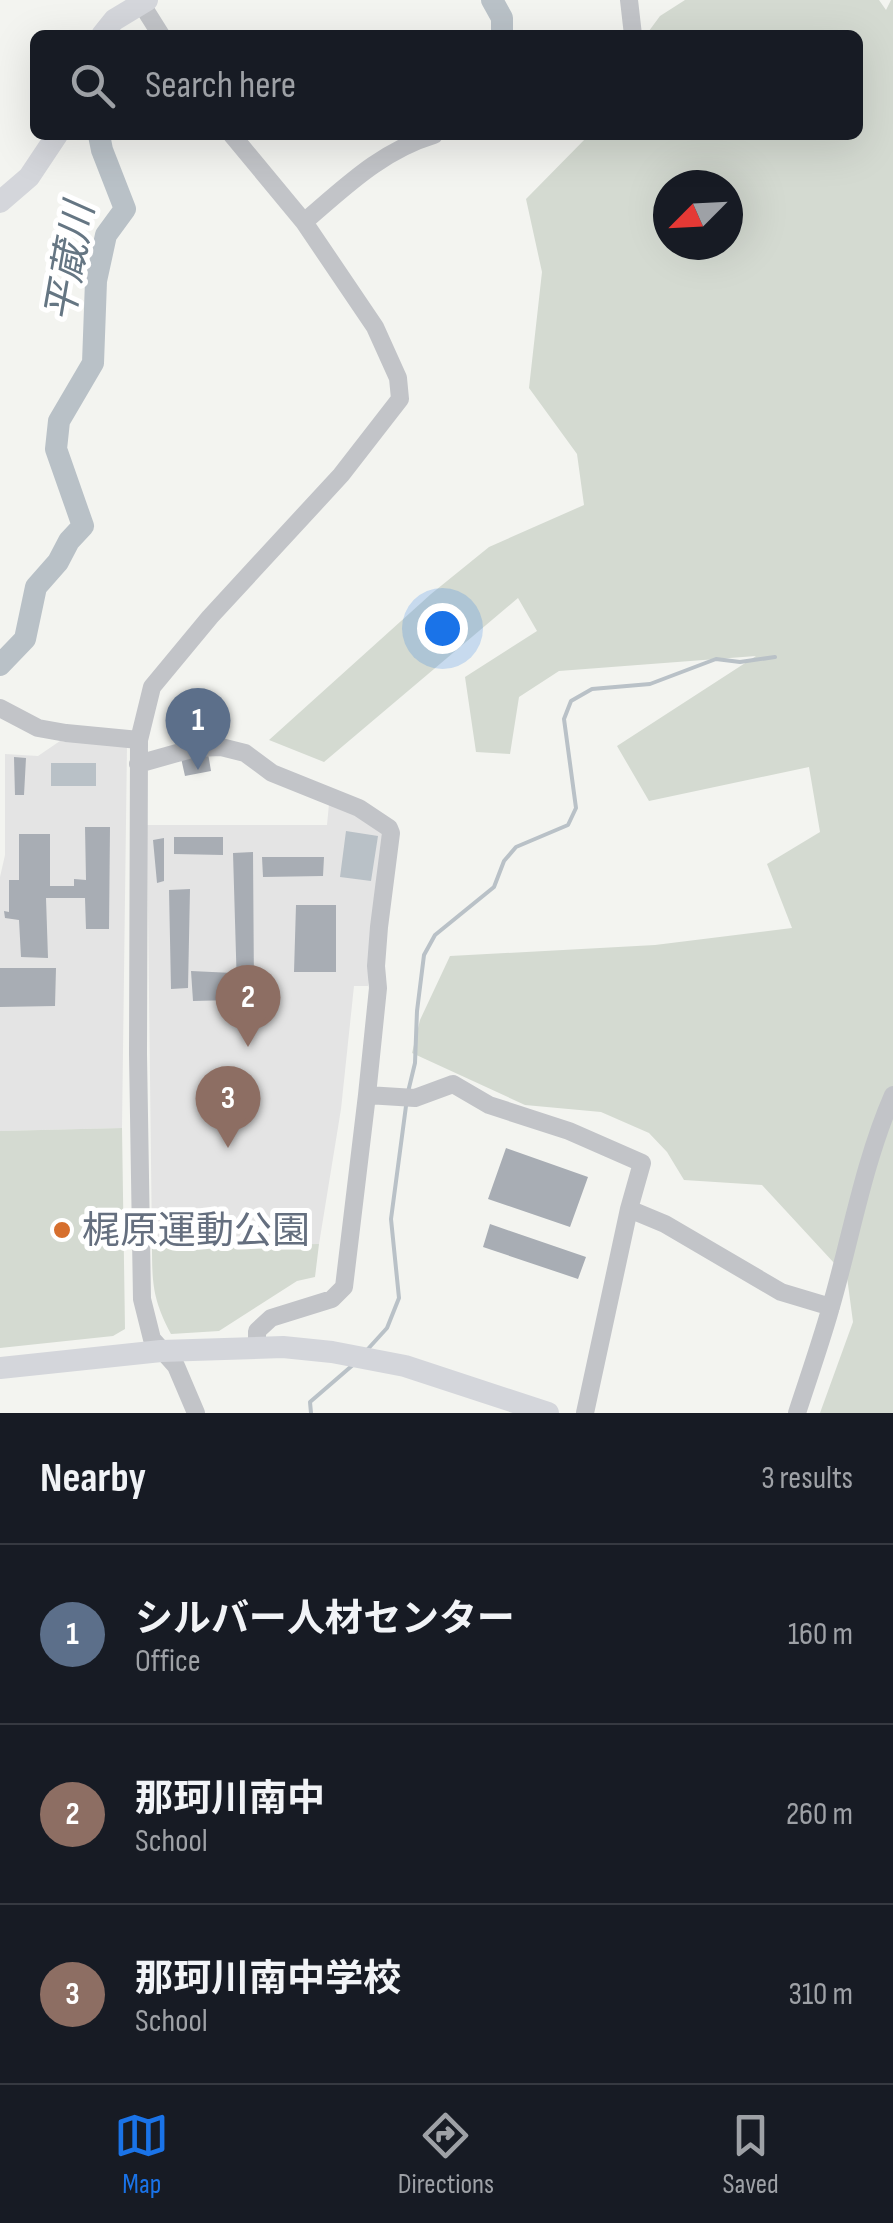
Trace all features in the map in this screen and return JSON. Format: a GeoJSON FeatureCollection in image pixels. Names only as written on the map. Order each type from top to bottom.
{"type":"FeatureCollection","features":[{"type":"Feature","properties":{"kind":"main road"},"geometry":{"type":"LineString","coordinates":[[106,30],[143,1]]}},
{"type":"Feature","properties":{"kind":"main road"},"geometry":{"type":"LineString","coordinates":[[3,193],[30,177],[54,140]]}},
{"type":"Feature","properties":{"kind":"main road"},"geometry":{"type":"LineString","coordinates":[[0,1368],[161,1351],[256,1346],[332,1352],[405,1366],[548,1413]]}},
{"type":"Feature","properties":{"kind":"street"},"geometry":{"type":"LineString","coordinates":[[629,0],[632,30]]}},
{"type":"Feature","properties":{"kind":"street"},"geometry":{"type":"LineString","coordinates":[[143,1],[158,30]]}},
{"type":"Feature","properties":{"kind":"street"},"geometry":{"type":"LineString","coordinates":[[196,1413],[176,1366],[152,1339],[142,1299],[139,740],[152,688],[210,617],[341,476],[400,399],[398,378],[375,326],[304,222],[236,140]]}},
{"type":"Feature","properties":{"kind":"street"},"geometry":{"type":"LineString","coordinates":[[304,222],[368,166],[419,140]]}},
{"type":"Feature","properties":{"kind":"street"},"geometry":{"type":"LineString","coordinates":[[0,708],[38,728],[139,740]]}},
{"type":"Feature","properties":{"kind":"street"},"geometry":{"type":"LineString","coordinates":[[138,764],[195,748],[222,747],[245,753],[272,773],[359,808],[392,833],[379,926],[378,988],[344,1287],[332,1299],[271,1318],[257,1331],[256,1346]]}},
{"type":"Feature","properties":{"kind":"street"},"geometry":{"type":"LineString","coordinates":[[367,1095],[415,1098],[453,1084],[489,1106],[569,1130],[642,1163],[586,1413]]}},
{"type":"Feature","properties":{"kind":"street"},"geometry":{"type":"LineString","coordinates":[[797,1413],[831,1307],[880,1124],[893,1095]]}},
{"type":"Feature","properties":{"kind":"street"},"geometry":{"type":"LineString","coordinates":[[629,1209],[665,1224],[781,1292],[831,1307]]}},
{"type":"Feature","properties":{"kind":"shaded area"},"geometry":{"type":"Polygon","coordinates":[[[685,0],[879,0],[886,10],[893,0],[893,1413],[820,1413],[853,1322],[847,1277],[762,1185],[684,1180],[667,1152],[649,1133],[601,1112],[525,1105],[412,1053],[420,1020],[450,956],[655,945],[792,928],[767,864],[820,832],[809,767],[649,801],[617,746],[756,656],[559,671],[519,697],[510,754],[476,752],[465,677],[537,631],[518,598],[324,762],[269,740],[489,547],[584,505],[577,454],[529,388],[542,272],[526,199],[584,140],[863,140],[863,30],[650,30],[660,16],[685,0]]]}},
{"type":"Feature","properties":{"kind":"shaded area"},"geometry":{"type":"Polygon","coordinates":[[[60,741],[127,745],[122,1128],[0,1131],[0,877],[5,855],[5,754],[38,756],[60,741]]]}},
{"type":"Feature","properties":{"kind":"shaded area"},"geometry":{"type":"Polygon","coordinates":[[[51,763],[96,763],[96,786],[51,786],[51,763]]]}},
{"type":"Feature","properties":{"kind":"shaded area"},"geometry":{"type":"Polygon","coordinates":[[[329,804],[364,815],[387,833],[368,986],[354,986],[341,1109],[319,1244],[152,1246],[147,825],[327,825],[329,804]]]}},
{"type":"Feature","properties":{"kind":"shaded area"},"geometry":{"type":"Polygon","coordinates":[[[346,831],[378,836],[371,881],[340,877],[346,831]]]}},
{"type":"Feature","properties":{"kind":"shaded area","name":"梶原運動公園"},"geometry":{"type":"Polygon","coordinates":[[[122,1128],[125,1329],[113,1336],[0,1348],[0,1131],[122,1128]]]}},
{"type":"Feature","properties":{"kind":"shaded area"},"geometry":{"type":"Polygon","coordinates":[[[319,1244],[315,1277],[297,1281],[219,1331],[171,1334],[155,1292],[152,1246],[319,1244]]]}},
{"type":"Feature","properties":{"kind":"building"},"geometry":{"type":"Polygon","coordinates":[[[208,753],[211,771],[185,776],[181,758],[208,753]]]}},
{"type":"Feature","properties":{"kind":"building"},"geometry":{"type":"Polygon","coordinates":[[[14,757],[26,758],[24,795],[15,795],[14,757]]]}},
{"type":"Feature","properties":{"kind":"building"},"geometry":{"type":"Polygon","coordinates":[[[85,827],[110,827],[109,929],[86,929],[85,898],[46,898],[48,958],[21,957],[19,920],[5,918],[4,911],[9,912],[9,880],[19,880],[19,834],[50,834],[50,886],[74,886],[74,879],[86,880],[85,827]]]}},
{"type":"Feature","properties":{"kind":"building"},"geometry":{"type":"Polygon","coordinates":[[[174,837],[223,837],[223,855],[174,854],[174,837]]]}},
{"type":"Feature","properties":{"kind":"building"},"geometry":{"type":"Polygon","coordinates":[[[164,838],[164,881],[157,883],[153,840],[164,838]]]}},
{"type":"Feature","properties":{"kind":"building"},"geometry":{"type":"Polygon","coordinates":[[[253,852],[254,990],[237,989],[233,853],[253,852]]]}},
{"type":"Feature","properties":{"kind":"building"},"geometry":{"type":"Polygon","coordinates":[[[262,857],[324,857],[323,876],[263,877],[262,857]]]}},
{"type":"Feature","properties":{"kind":"building"},"geometry":{"type":"Polygon","coordinates":[[[190,889],[188,988],[171,989],[169,890],[190,889]]]}},
{"type":"Feature","properties":{"kind":"building"},"geometry":{"type":"Polygon","coordinates":[[[296,905],[336,905],[336,972],[294,972],[296,905]]]}},
{"type":"Feature","properties":{"kind":"building"},"geometry":{"type":"Polygon","coordinates":[[[0,968],[56,968],[55,1006],[0,1007],[0,968]]]}},
{"type":"Feature","properties":{"kind":"building"},"geometry":{"type":"Polygon","coordinates":[[[191,971],[233,973],[234,1000],[193,1001],[191,971]]]}},
{"type":"Feature","properties":{"kind":"building"},"geometry":{"type":"Polygon","coordinates":[[[506,1148],[588,1177],[570,1227],[488,1199],[506,1148]]]}},
{"type":"Feature","properties":{"kind":"building"},"geometry":{"type":"Polygon","coordinates":[[[490,1224],[586,1257],[578,1279],[483,1247],[490,1224]]]}},
{"type":"Feature","properties":{"kind":"waterway","name":"平蔵川"},"geometry":{"type":"LineString","coordinates":[[492,0],[502,18],[502,30]]}},
{"type":"Feature","properties":{"kind":"waterway","name":"平蔵川"},"geometry":{"type":"LineString","coordinates":[[0,665],[25,639],[36,587],[83,526],[56,449],[59,421],[93,363],[96,281],[106,235],[125,209],[100,140]]}},
{"type":"Feature","properties":{"kind":"waterway"},"geometry":{"type":"LineString","coordinates":[[408,1092],[415,1063],[424,955],[435,935],[494,887],[504,861],[516,847],[568,825],[576,808],[564,719],[571,701],[592,689],[650,684],[716,659],[740,662],[775,657]]}},
{"type":"Feature","properties":{"kind":"waterway"},"geometry":{"type":"LineString","coordinates":[[367,1350],[387,1328],[399,1298],[391,1219],[406,1106]]}},
{"type":"Feature","properties":{"kind":"waterway"},"geometry":{"type":"LineString","coordinates":[[311,1413],[310,1402],[354,1364]]}},
{"type":"Feature","properties":{"kind":"place","name":"シルバー人材センター"},"geometry":{"type":"Point","coordinates":[198,770]}},
{"type":"Feature","properties":{"kind":"place","name":"那珂川南中"},"geometry":{"type":"Point","coordinates":[248,1047]}},
{"type":"Feature","properties":{"kind":"place","name":"那珂川南中学校"},"geometry":{"type":"Point","coordinates":[228,1148]}},
{"type":"Feature","properties":{"kind":"place","name":"梶原運動公園"},"geometry":{"type":"Point","coordinates":[62,1230]}}]}
